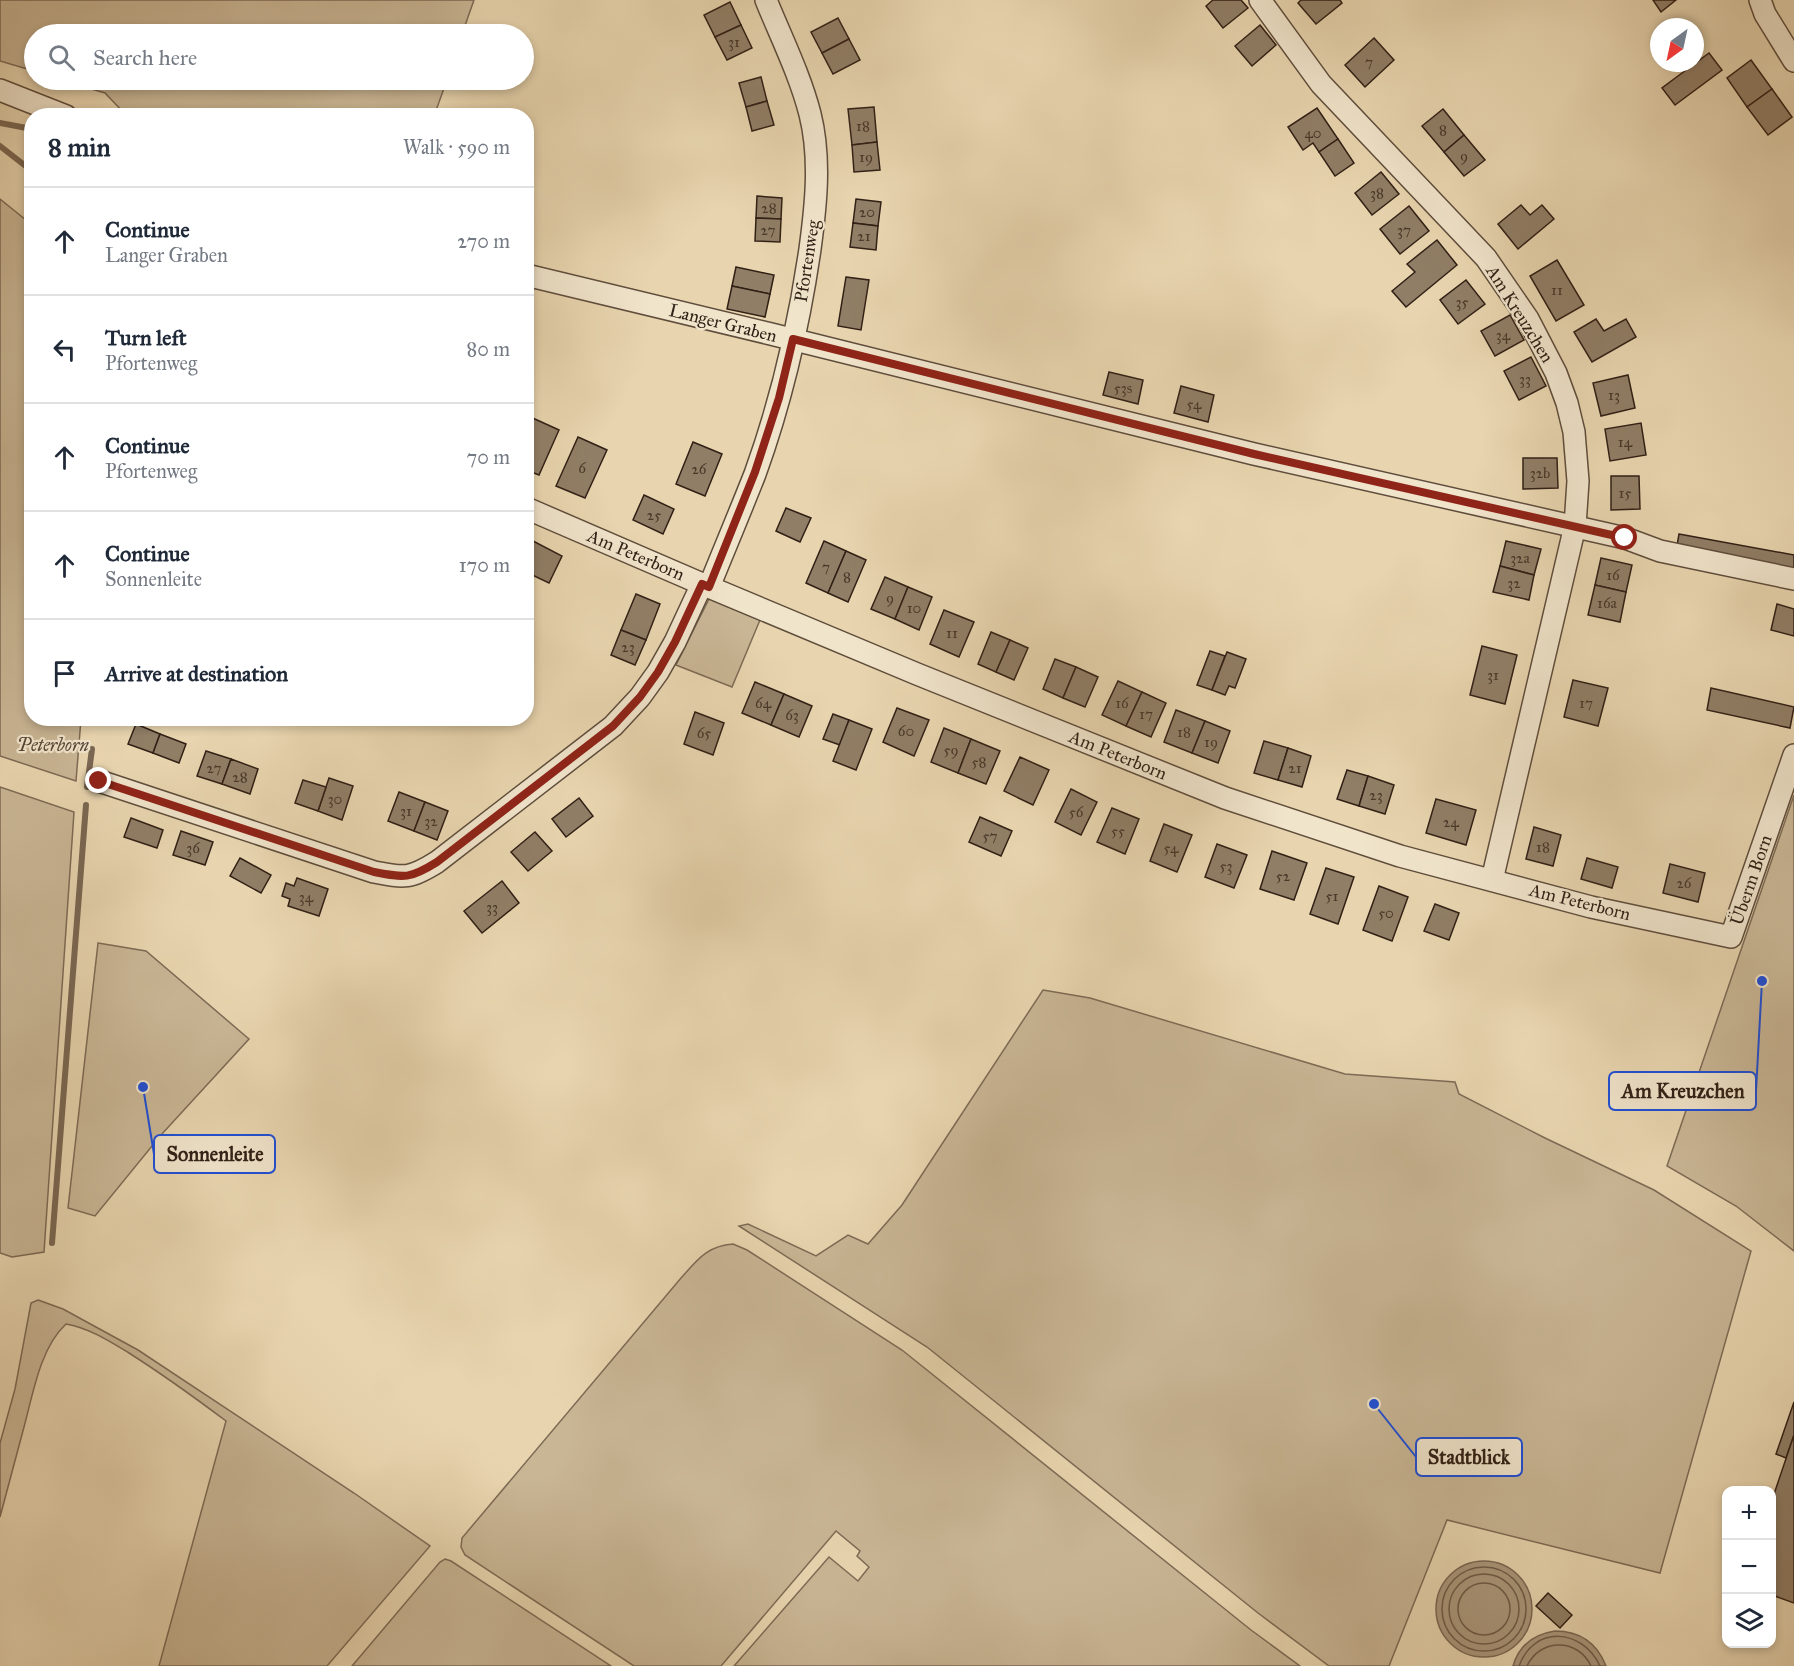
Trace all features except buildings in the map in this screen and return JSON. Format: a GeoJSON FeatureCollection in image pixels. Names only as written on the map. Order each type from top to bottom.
{"type":"FeatureCollection","features":[{"type":"Feature","properties":{"kind":"street","name":"Pfortenweg"},"geometry":{"type":"LineString","coordinates":[[99,781],[374,872],[399,876],[418,874],[437,862],[613,726],[640,697],[658,672],[706,586],[755,472],[779,398],[806,278],[815,212],[817,158],[811,115],[766,0]]}},
{"type":"Feature","properties":{"kind":"street","name":"Am Kreuzchen"},"geometry":{"type":"LineString","coordinates":[[1260,0],[1322,84],[1486,258],[1528,319],[1556,373],[1567,404],[1574,432],[1578,481],[1575,526],[1492,880]]}},
{"type":"Feature","properties":{"kind":"street"},"geometry":{"type":"LineString","coordinates":[[1762,7],[1794,61]]}},
{"type":"Feature","properties":{"kind":"street"},"geometry":{"type":"LineString","coordinates":[[0,90],[46,108]]}},
{"type":"Feature","properties":{"kind":"street","name":"Langer Graben"},"geometry":{"type":"LineString","coordinates":[[534,277],[1254,454],[1575,526],[1625,538],[1660,551],[1794,579]]}},
{"type":"Feature","properties":{"kind":"street","name":"Am Peterborn"},"geometry":{"type":"LineString","coordinates":[[534,511],[917,674],[1225,798],[1400,856],[1591,907],[1731,937]]}},
{"type":"Feature","properties":{"kind":"street","name":"Überm Born"},"geometry":{"type":"LineString","coordinates":[[1731,937],[1794,755]]}},
{"type":"Feature","properties":{"kind":"green space"},"geometry":{"type":"Polygon","coordinates":[[[0,0],[474,0],[466,24],[24,24],[24,68],[0,61],[0,0]]]}},
{"type":"Feature","properties":{"kind":"green space"},"geometry":{"type":"Polygon","coordinates":[[[95,90],[443,90],[437,108],[119,108],[105,93],[95,90]]]}},
{"type":"Feature","properties":{"kind":"green space","name":"Peterborn"},"geometry":{"type":"Polygon","coordinates":[[[0,199],[24,218],[24,726],[80,726],[76,781],[0,756],[0,199]]]}},
{"type":"Feature","properties":{"kind":"green space"},"geometry":{"type":"Polygon","coordinates":[[[709,599],[760,620],[732,687],[676,665],[709,599]]]}},
{"type":"Feature","properties":{"kind":"green space"},"geometry":{"type":"Polygon","coordinates":[[[0,787],[74,812],[44,1252],[12,1257],[0,1253],[0,787]]]}},
{"type":"Feature","properties":{"kind":"green space"},"geometry":{"type":"Polygon","coordinates":[[[1794,795],[1794,1251],[1736,1206],[1667,1166],[1794,795]]]}},
{"type":"Feature","properties":{"kind":"green space"},"geometry":{"type":"Polygon","coordinates":[[[98,943],[146,951],[249,1039],[161,1135],[95,1216],[68,1208],[98,943]]]}},
{"type":"Feature","properties":{"kind":"green space"},"geometry":{"type":"Polygon","coordinates":[[[1043,990],[1090,998],[1345,1074],[1455,1082],[1459,1094],[1654,1190],[1751,1251],[1660,1573],[1447,1520],[1389,1666],[1329,1666],[1258,1613],[927,1347],[739,1226],[748,1224],[816,1256],[848,1235],[868,1244],[902,1205],[1043,990]]]}},
{"type":"Feature","properties":{"kind":"green space"},"geometry":{"type":"Polygon","coordinates":[[[733,1244],[747,1250],[902,1350],[1251,1630],[1300,1666],[734,1666],[829,1557],[858,1581],[869,1567],[857,1556],[860,1551],[836,1531],[721,1666],[634,1666],[465,1555],[461,1547],[462,1538],[681,1278],[698,1259],[716,1247],[733,1244]]]}},
{"type":"Feature","properties":{"kind":"green space"},"geometry":{"type":"Polygon","coordinates":[[[38,1300],[63,1309],[138,1350],[430,1546],[327,1666],[159,1666],[226,1421],[141,1361],[91,1332],[66,1324],[57,1334],[44,1358],[34,1386],[0,1517],[0,1443],[15,1389],[31,1303],[38,1300]]]}},
{"type":"Feature","properties":{"kind":"green space"},"geometry":{"type":"Polygon","coordinates":[[[445,1559],[611,1666],[352,1666],[440,1562],[445,1559]]]}},
{"type":"Feature","properties":{"kind":"water"},"geometry":{"type":"Polygon","coordinates":[[[1484,1561],[1502,1564],[1518,1575],[1529,1591],[1532,1609],[1529,1627],[1518,1643],[1502,1654],[1484,1657],[1466,1654],[1450,1643],[1439,1627],[1436,1609],[1439,1591],[1450,1575],[1466,1564],[1484,1561]]]}},
{"type":"Feature","properties":{"kind":"water"},"geometry":{"type":"Polygon","coordinates":[[[1555,1631],[1572,1633],[1586,1640],[1598,1651],[1606,1666],[1513,1666],[1524,1646],[1541,1635],[1555,1631]]]}},
{"type":"Feature","properties":{"kind":"waterway"},"geometry":{"type":"LineString","coordinates":[[0,123],[24,128]]}},
{"type":"Feature","properties":{"kind":"waterway"},"geometry":{"type":"LineString","coordinates":[[0,146],[24,165]]}},
{"type":"Feature","properties":{"kind":"waterway"},"geometry":{"type":"LineString","coordinates":[[87,787],[92,749]]}},
{"type":"Feature","properties":{"kind":"waterway"},"geometry":{"type":"LineString","coordinates":[[52,1243],[86,805]]}},
{"type":"Feature","properties":{"kind":"place","name":"Am Kreuzchen"},"geometry":{"type":"Point","coordinates":[1762,981]}},
{"type":"Feature","properties":{"kind":"place","name":"Sonnenleite"},"geometry":{"type":"Point","coordinates":[143,1087]}},
{"type":"Feature","properties":{"kind":"place","name":"Stadtblick"},"geometry":{"type":"Point","coordinates":[1374,1404]}},
{"type":"Feature","properties":{"kind":"route"},"geometry":{"type":"LineString","coordinates":[[99,781],[374,872],[399,876],[418,874],[437,862],[613,726],[640,697],[658,672],[702,584],[709,587],[755,472],[779,398],[793,339],[1254,454],[1625,538]]}}]}
